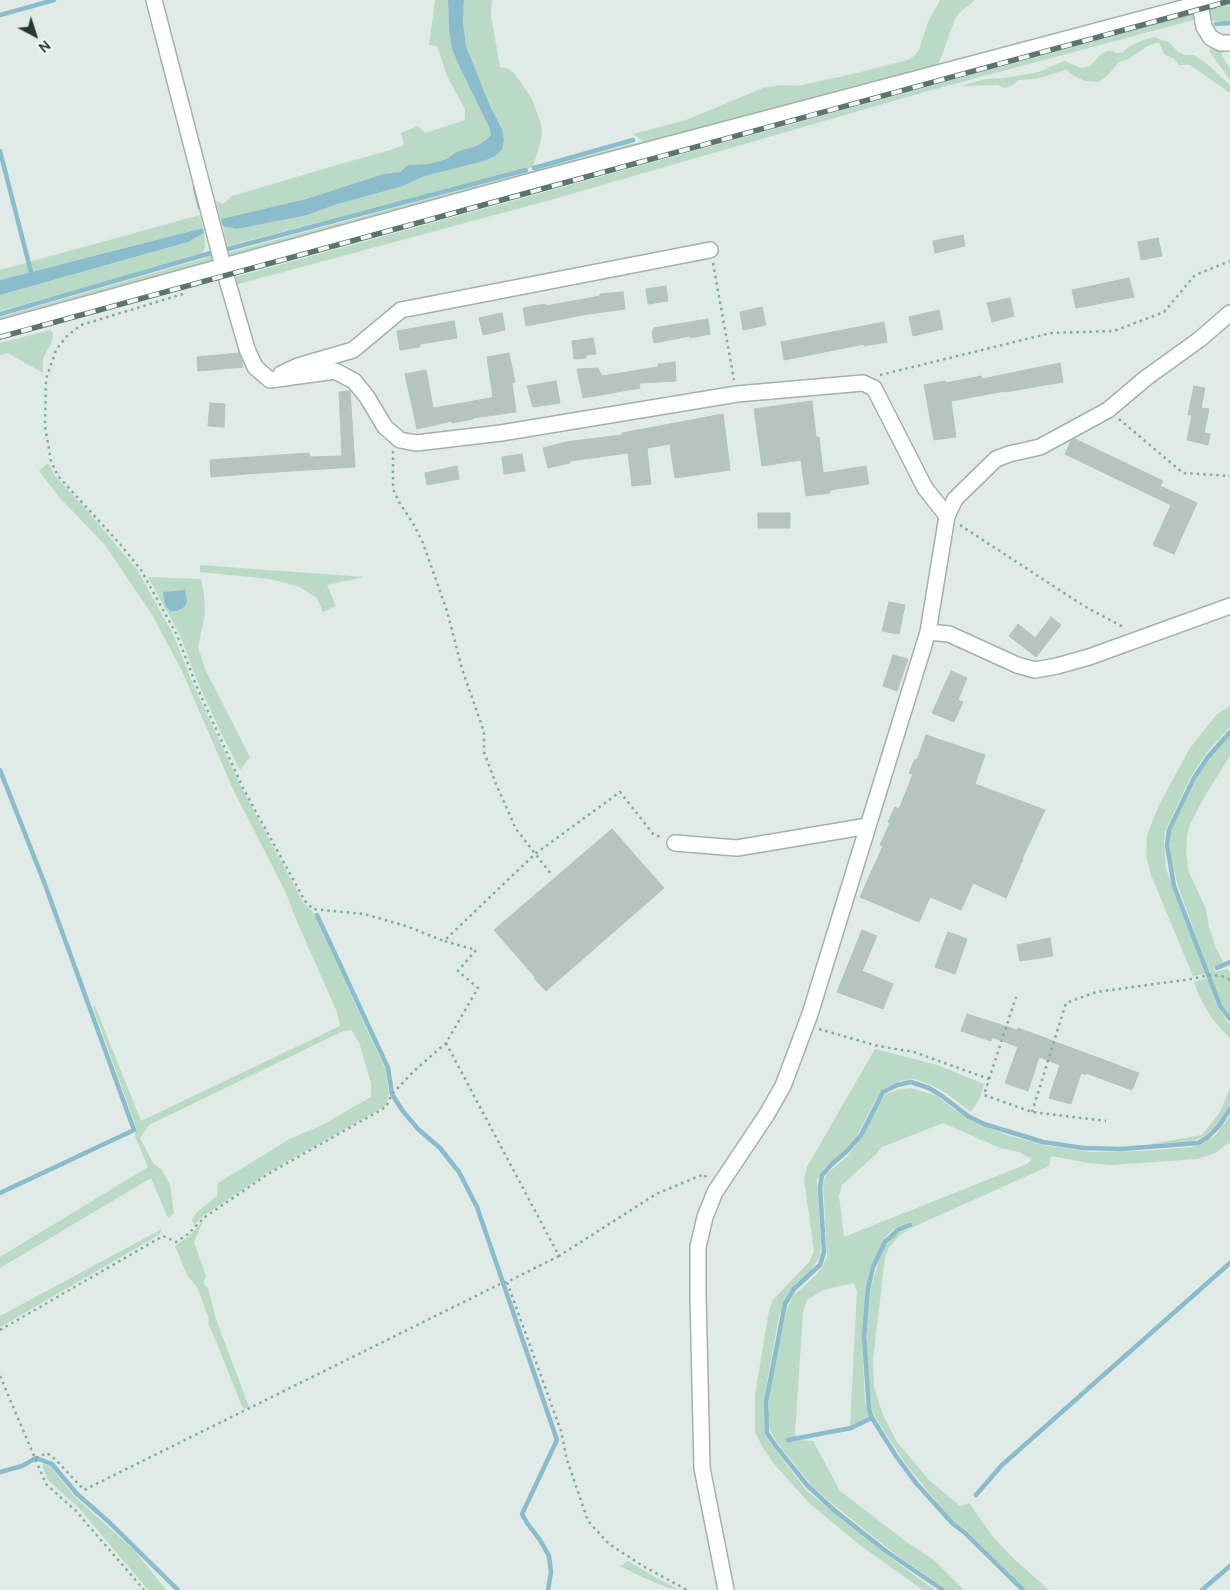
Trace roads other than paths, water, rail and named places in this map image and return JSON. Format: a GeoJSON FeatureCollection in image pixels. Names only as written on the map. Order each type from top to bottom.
{"type":"FeatureCollection","features":[{"type":"Feature","properties":{"kind":"street"},"geometry":{"type":"LineString","coordinates":[[154,0],[223,266],[247,348],[255,367],[270,380],[335,371],[354,381],[368,397],[385,427],[400,440],[416,442],[501,433],[737,394],[863,383],[874,388],[924,488],[947,516]]}},
{"type":"Feature","properties":{"kind":"street"},"geometry":{"type":"LineString","coordinates":[[0,328],[544,178],[1207,1],[1204,27],[1211,38],[1221,43],[1230,44]]}},
{"type":"Feature","properties":{"kind":"street"},"geometry":{"type":"LineString","coordinates":[[270,380],[298,366],[353,350],[401,310],[710,250]]}},
{"type":"Feature","properties":{"kind":"street"},"geometry":{"type":"LineString","coordinates":[[726,1590],[702,1468],[698,1247],[705,1217],[715,1192],[767,1114],[783,1086],[806,1025],[928,632],[947,516],[955,498],[996,459],[1040,447],[1108,410],[1146,378],[1200,339],[1230,313]]}},
{"type":"Feature","properties":{"kind":"street"},"geometry":{"type":"LineString","coordinates":[[928,632],[949,634],[1001,658],[1035,670],[1089,657],[1230,606]]}},
{"type":"Feature","properties":{"kind":"street"},"geometry":{"type":"LineString","coordinates":[[675,843],[737,848],[868,826]]}},
{"type":"Feature","properties":{"kind":"water"},"geometry":{"type":"Polygon","coordinates":[[[448,0],[464,0],[463,21],[466,46],[490,106],[502,129],[504,140],[502,150],[484,161],[425,176],[400,187],[334,205],[308,215],[237,229],[223,226],[222,219],[306,199],[384,174],[400,172],[408,165],[428,164],[447,159],[456,152],[476,146],[491,135],[452,49],[449,31],[448,0]]]}},
{"type":"Feature","properties":{"kind":"water"},"geometry":{"type":"Polygon","coordinates":[[[203,228],[204,233],[188,242],[0,295],[0,280],[203,228]]]}},
{"type":"Feature","properties":{"kind":"water"},"geometry":{"type":"Polygon","coordinates":[[[185,590],[187,602],[184,607],[177,611],[170,611],[165,605],[163,592],[185,590]]]}},
{"type":"Feature","properties":{"kind":"waterway"},"geometry":{"type":"LineString","coordinates":[[0,15],[54,0]]}},
{"type":"Feature","properties":{"kind":"waterway"},"geometry":{"type":"LineString","coordinates":[[1216,24],[1230,23]]}},
{"type":"Feature","properties":{"kind":"waterway"},"geometry":{"type":"LineString","coordinates":[[534,168],[633,140]]}},
{"type":"Feature","properties":{"kind":"waterway"},"geometry":{"type":"LineString","coordinates":[[0,151],[31,272]]}},
{"type":"Feature","properties":{"kind":"waterway"},"geometry":{"type":"LineString","coordinates":[[228,249],[526,170]]}},
{"type":"Feature","properties":{"kind":"waterway"},"geometry":{"type":"LineString","coordinates":[[195,188],[200,208]]}},
{"type":"Feature","properties":{"kind":"waterway"},"geometry":{"type":"LineString","coordinates":[[0,314],[211,253]]}},
{"type":"Feature","properties":{"kind":"waterway"},"geometry":{"type":"LineString","coordinates":[[1230,732],[1208,757],[1194,778],[1169,830],[1167,845],[1174,886],[1220,1006],[1230,1019]]}},
{"type":"Feature","properties":{"kind":"waterway"},"geometry":{"type":"LineString","coordinates":[[0,770],[44,882],[134,1130],[0,1193]]}},
{"type":"Feature","properties":{"kind":"waterway"},"geometry":{"type":"LineString","coordinates":[[317,915],[388,1068],[392,1094],[402,1110],[418,1129],[440,1148],[459,1172],[477,1207],[557,1440],[522,1514],[549,1556],[551,1572],[548,1590]]}},
{"type":"Feature","properties":{"kind":"waterway"},"geometry":{"type":"LineString","coordinates":[[1217,968],[1230,962]]}},
{"type":"Feature","properties":{"kind":"waterway"},"geometry":{"type":"LineString","coordinates":[[943,1590],[887,1552],[834,1510],[807,1485],[767,1433],[766,1402],[785,1304],[794,1289],[820,1265],[824,1252],[820,1187],[822,1175],[861,1135],[883,1092],[897,1085],[911,1082],[929,1088],[968,1116],[984,1124],[1043,1142],[1083,1148],[1121,1149],[1198,1143],[1208,1137],[1219,1126],[1230,1109]]}},
{"type":"Feature","properties":{"kind":"waterway"},"geometry":{"type":"LineString","coordinates":[[910,1225],[898,1230],[885,1242],[873,1267],[868,1289],[864,1337],[869,1409],[872,1418],[896,1456],[916,1483],[953,1524],[964,1532],[1023,1590]]}},
{"type":"Feature","properties":{"kind":"waterway"},"geometry":{"type":"LineString","coordinates":[[976,1495],[1002,1465],[1230,1263]]}},
{"type":"Feature","properties":{"kind":"waterway"},"geometry":{"type":"LineString","coordinates":[[788,1440],[851,1428],[872,1418]]}},
{"type":"Feature","properties":{"kind":"waterway"},"geometry":{"type":"LineString","coordinates":[[0,1472],[22,1466],[36,1458],[52,1464],[77,1494],[109,1522],[178,1590]]}},
{"type":"Feature","properties":{"kind":"waterway"},"geometry":{"type":"LineString","coordinates":[[1202,1590],[1230,1566]]}},
{"type":"Feature","properties":{"kind":"railway"},"geometry":{"type":"LineString","coordinates":[[0,337],[1230,1]]}}]}
